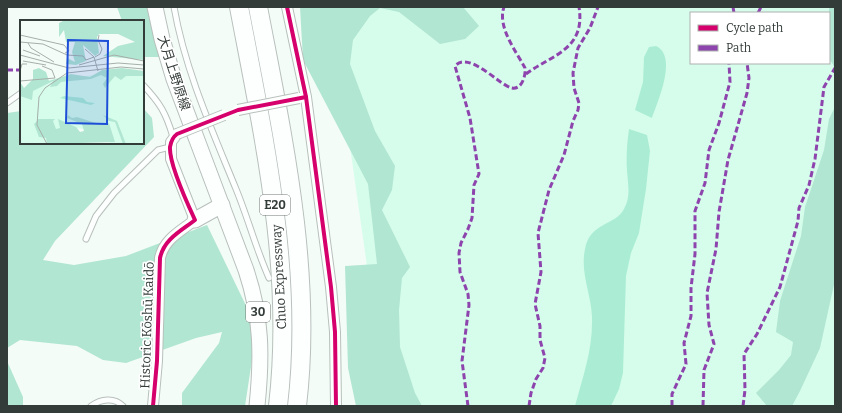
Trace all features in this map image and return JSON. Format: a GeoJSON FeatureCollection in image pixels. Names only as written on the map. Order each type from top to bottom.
{"type":"FeatureCollection","features":[{"type":"Feature","properties":{"kind":"highway","name":"Chuo Expressway"},"geometry":{"type":"LineString","coordinates":[[239,7],[266,148],[279,242],[282,344],[278,406]]}},
{"type":"Feature","properties":{"kind":"highway","name":"Chuo Expressway"},"geometry":{"type":"LineString","coordinates":[[258,7],[291,184],[297,239],[301,348],[297,406]]}},
{"type":"Feature","properties":{"kind":"main road","name":"大月上野原線"},"geometry":{"type":"LineString","coordinates":[[155,7],[162,39],[174,79],[251,285],[258,317],[261,350],[257,406]]}},
{"type":"Feature","properties":{"kind":"main road"},"geometry":{"type":"LineString","coordinates":[[195,220],[222,205]]}},
{"type":"Feature","properties":{"kind":"street"},"geometry":{"type":"LineString","coordinates":[[287,7],[303,97],[331,287],[335,332],[336,406]]}},
{"type":"Feature","properties":{"kind":"street"},"geometry":{"type":"LineString","coordinates":[[195,220],[171,159],[173,139],[238,110],[303,97]]}},
{"type":"Feature","properties":{"kind":"street","name":"Historic Kōshū Kaidō"},"geometry":{"type":"LineString","coordinates":[[153,406],[157,361],[160,258],[164,246],[168,241],[195,220]]}},
{"type":"Feature","properties":{"kind":"lane"},"geometry":{"type":"LineString","coordinates":[[174,7],[183,47],[209,126],[245,212],[269,278]]}},
{"type":"Feature","properties":{"kind":"lane"},"geometry":{"type":"LineString","coordinates":[[86,239],[96,216],[114,193],[158,150],[173,139],[168,119],[159,101],[144,86]]}},
{"type":"Feature","properties":{"kind":"lane"},"geometry":{"type":"LineString","coordinates":[[7,103],[20,94]]}},
{"type":"Feature","properties":{"kind":"lane"},"geometry":{"type":"LineString","coordinates":[[91,406],[96,403],[111,400],[120,403],[123,406]]}},
{"type":"Feature","properties":{"kind":"shaded area"},"geometry":{"type":"Polygon","coordinates":[[[117,7],[148,7],[160,57],[144,57],[144,20],[122,20],[117,7]]]}},
{"type":"Feature","properties":{"kind":"shaded area"},"geometry":{"type":"Polygon","coordinates":[[[300,7],[463,7],[479,26],[465,39],[440,44],[399,12],[380,8],[370,16],[353,40],[350,64],[375,131],[395,166],[392,190],[382,210],[410,267],[402,278],[399,310],[400,347],[415,393],[422,406],[356,406],[348,368],[345,266],[377,264],[368,184],[303,60],[300,7]]]}},
{"type":"Feature","properties":{"kind":"shaded area"},"geometry":{"type":"Polygon","coordinates":[[[330,7],[835,7],[835,406],[387,406],[330,7]]]}},
{"type":"Feature","properties":{"kind":"shaded area"},"geometry":{"type":"Polygon","coordinates":[[[829,7],[835,7],[835,68],[830,60],[829,7]]]}},
{"type":"Feature","properties":{"kind":"shaded area"},"geometry":{"type":"Polygon","coordinates":[[[656,46],[662,51],[666,59],[666,69],[662,90],[652,118],[635,110],[643,82],[644,57],[649,47],[656,46]]]}},
{"type":"Feature","properties":{"kind":"shaded area"},"geometry":{"type":"Polygon","coordinates":[[[835,107],[835,280],[820,348],[792,406],[767,406],[756,393],[779,370],[791,355],[793,342],[776,332],[780,301],[801,236],[805,207],[824,150],[829,119],[835,107]]]}},
{"type":"Feature","properties":{"kind":"shaded area"},"geometry":{"type":"Polygon","coordinates":[[[144,109],[152,118],[154,137],[55,241],[43,260],[74,265],[126,256],[207,225],[253,320],[254,347],[245,406],[182,406],[182,393],[219,343],[222,332],[196,338],[126,363],[103,360],[77,346],[20,340],[7,348],[7,113],[20,111],[20,144],[144,144],[144,109]]]}},
{"type":"Feature","properties":{"kind":"shaded area"},"geometry":{"type":"Polygon","coordinates":[[[629,129],[647,135],[650,151],[639,233],[631,253],[626,276],[623,373],[619,389],[611,406],[575,406],[587,362],[592,329],[591,308],[584,266],[585,249],[592,234],[597,229],[615,219],[624,209],[628,200],[627,145],[629,129]]]}},
{"type":"Feature","properties":{"kind":"shaded area"},"geometry":{"type":"Polygon","coordinates":[[[7,361],[23,397],[23,406],[7,406],[7,361]]]}},
{"type":"Feature","properties":{"kind":"marked path"},"geometry":{"type":"LineString","coordinates":[[468,406],[462,361],[469,305],[468,294],[460,272],[459,253],[461,243],[472,218],[474,185],[479,174],[470,118],[455,66],[461,62],[468,62],[476,65],[507,86],[515,88],[521,84],[524,78],[525,68],[505,31],[503,23],[504,7]]}},
{"type":"Feature","properties":{"kind":"marked path"},"geometry":{"type":"LineString","coordinates":[[526,74],[556,56],[572,42],[577,33],[580,21],[579,7]]}},
{"type":"Feature","properties":{"kind":"marked path"},"geometry":{"type":"LineString","coordinates":[[529,406],[531,393],[536,379],[543,368],[545,358],[540,340],[540,326],[535,304],[541,272],[538,233],[549,190],[564,155],[573,121],[578,110],[579,103],[574,88],[573,73],[578,48],[590,28],[598,7]]}},
{"type":"Feature","properties":{"kind":"marked path"},"geometry":{"type":"LineString","coordinates":[[733,7],[734,12]]}},
{"type":"Feature","properties":{"kind":"marked path"},"geometry":{"type":"LineString","coordinates":[[758,12],[761,7]]}},
{"type":"Feature","properties":{"kind":"marked path"},"geometry":{"type":"LineString","coordinates":[[672,406],[672,394],[686,364],[684,343],[691,316],[691,288],[695,254],[695,211],[705,183],[709,150],[719,123],[730,82],[729,64]]}},
{"type":"Feature","properties":{"kind":"marked path"},"geometry":{"type":"LineString","coordinates":[[703,406],[704,370],[714,344],[709,325],[707,293],[716,249],[719,212],[728,160],[747,93],[749,78],[747,64]]}},
{"type":"Feature","properties":{"kind":"marked path"},"geometry":{"type":"LineString","coordinates":[[743,406],[745,390],[744,354],[757,334],[780,287],[798,221],[799,208],[809,185],[815,159],[824,87],[835,68]]}},
{"type":"Feature","properties":{"kind":"marked path"},"geometry":{"type":"LineString","coordinates":[[7,70],[20,70]]}},
{"type":"Feature","properties":{"kind":"cycle path"},"geometry":{"type":"LineString","coordinates":[[287,7],[306,97],[331,287],[335,332],[336,406]]}},
{"type":"Feature","properties":{"kind":"cycle path"},"geometry":{"type":"LineString","coordinates":[[153,406],[157,361],[160,258],[162,251],[169,241],[195,220],[172,163],[170,154],[172,139],[177,134],[238,110],[306,97]]}}]}
